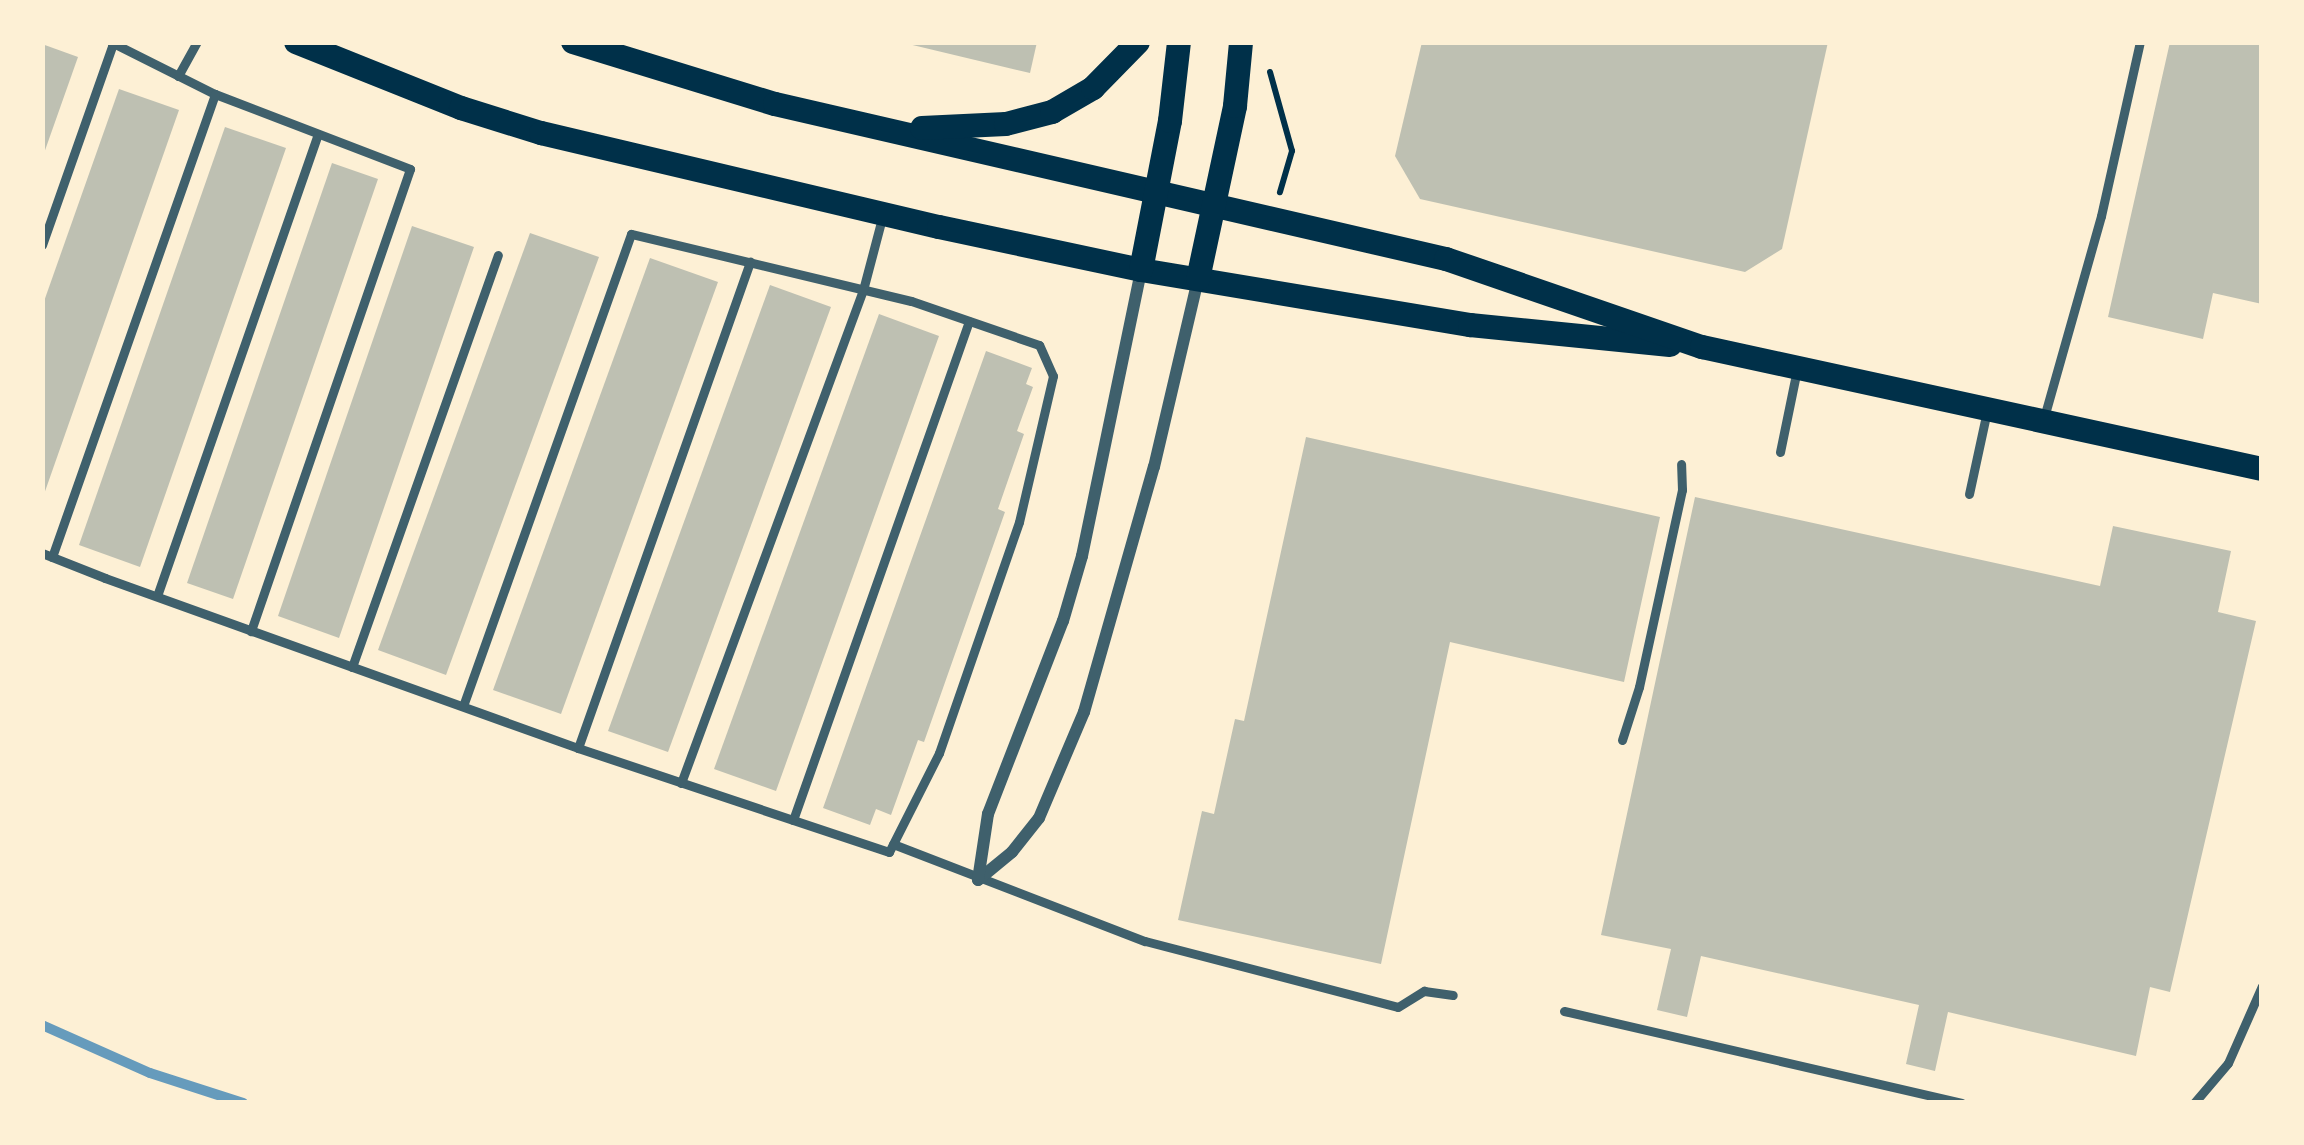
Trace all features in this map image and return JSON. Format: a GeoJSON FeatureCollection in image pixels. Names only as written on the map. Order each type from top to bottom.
{"type":"FeatureCollection","features":[{"type":"Feature","properties":{"kind":"main road"},"geometry":{"type":"LineString","coordinates":[[296,42],[541,133],[1141,270],[1470,325],[1702,347]]}},
{"type":"Feature","properties":{"kind":"main road"},"geometry":{"type":"LineString","coordinates":[[574,42],[872,127],[1446,259],[1702,347],[2262,469]]}},
{"type":"Feature","properties":{"kind":"main road"},"geometry":{"type":"LineString","coordinates":[[872,127],[1006,124],[1052,112],[1093,88],[1138,42]]}},
{"type":"Feature","properties":{"kind":"main road"},"geometry":{"type":"LineString","coordinates":[[1141,270],[1179,42]]}},
{"type":"Feature","properties":{"kind":"main road"},"geometry":{"type":"LineString","coordinates":[[1198,279],[1241,42]]}},
{"type":"Feature","properties":{"kind":"street"},"geometry":{"type":"LineString","coordinates":[[978,880],[988,814],[1063,621],[1082,556],[1141,270]]}},
{"type":"Feature","properties":{"kind":"street"},"geometry":{"type":"LineString","coordinates":[[978,880],[1012,852],[1039,818],[1084,712],[1149,489],[1198,279]]}},
{"type":"Feature","properties":{"kind":"lane"},"geometry":{"type":"LineString","coordinates":[[42,245],[112,42],[215,94],[410,169],[251,631]]}},
{"type":"Feature","properties":{"kind":"lane"},"geometry":{"type":"LineString","coordinates":[[178,76],[197,42]]}},
{"type":"Feature","properties":{"kind":"lane"},"geometry":{"type":"LineString","coordinates":[[2043,421],[2101,216],[2140,42]]}},
{"type":"Feature","properties":{"kind":"lane"},"geometry":{"type":"LineString","coordinates":[[215,94],[47,555],[251,631],[681,784],[889,852],[939,753],[1019,522],[1053,376],[1039,345],[969,321],[631,234],[464,706]]}},
{"type":"Feature","properties":{"kind":"lane"},"geometry":{"type":"LineString","coordinates":[[157,596],[318,134]]}},
{"type":"Feature","properties":{"kind":"lane"},"geometry":{"type":"LineString","coordinates":[[681,784],[863,290],[883,214]]}},
{"type":"Feature","properties":{"kind":"lane"},"geometry":{"type":"LineString","coordinates":[[352,667],[498,255]]}},
{"type":"Feature","properties":{"kind":"lane"},"geometry":{"type":"LineString","coordinates":[[578,748],[750,262]]}},
{"type":"Feature","properties":{"kind":"lane"},"geometry":{"type":"LineString","coordinates":[[793,820],[969,321]]}},
{"type":"Feature","properties":{"kind":"lane"},"geometry":{"type":"LineString","coordinates":[[1780,452],[1797,368]]}},
{"type":"Feature","properties":{"kind":"lane"},"geometry":{"type":"LineString","coordinates":[[1969,494],[1987,409]]}},
{"type":"Feature","properties":{"kind":"lane"},"geometry":{"type":"LineString","coordinates":[[1622,740],[1639,687],[1682,490],[1681,464]]}},
{"type":"Feature","properties":{"kind":"lane"},"geometry":{"type":"LineString","coordinates":[[893,844],[978,880],[1096,917],[1145,940],[1397,1006],[1424,991],[1453,995]]}},
{"type":"Feature","properties":{"kind":"lane"},"geometry":{"type":"LineString","coordinates":[[2194,1103],[2228,1063],[2262,986]]}},
{"type":"Feature","properties":{"kind":"lane"},"geometry":{"type":"LineString","coordinates":[[1564,1011],[1962,1103]]}},
{"type":"Feature","properties":{"kind":"path"},"geometry":{"type":"LineString","coordinates":[[1269,65],[1292,151],[1271,218]]}},
{"type":"Feature","properties":{"kind":"building"},"geometry":{"type":"Polygon","coordinates":[[[900,42],[1037,42],[1030,73],[900,42]]]}},
{"type":"Feature","properties":{"kind":"building"},"geometry":{"type":"Polygon","coordinates":[[[1422,42],[1828,42],[1782,249],[1745,272],[1420,199],[1395,156],[1422,42]]]}},
{"type":"Feature","properties":{"kind":"building"},"geometry":{"type":"Polygon","coordinates":[[[2170,42],[2262,42],[2262,304],[2213,293],[2203,339],[2108,317],[2170,42]]]}},
{"type":"Feature","properties":{"kind":"building"},"geometry":{"type":"Polygon","coordinates":[[[42,44],[78,57],[43,156],[42,156],[42,44]]]}},
{"type":"Feature","properties":{"kind":"building"},"geometry":{"type":"Polygon","coordinates":[[[119,89],[179,110],[42,500],[42,307],[119,89]]]}},
{"type":"Feature","properties":{"kind":"building"},"geometry":{"type":"Polygon","coordinates":[[[225,127],[286,148],[140,567],[79,545],[225,127]]]}},
{"type":"Feature","properties":{"kind":"building"},"geometry":{"type":"Polygon","coordinates":[[[332,163],[378,179],[233,599],[187,583],[332,163]]]}},
{"type":"Feature","properties":{"kind":"building"},"geometry":{"type":"Polygon","coordinates":[[[412,226],[474,247],[339,638],[278,616],[412,226]]]}},
{"type":"Feature","properties":{"kind":"building"},"geometry":{"type":"Polygon","coordinates":[[[530,233],[599,257],[446,675],[378,650],[530,233]]]}},
{"type":"Feature","properties":{"kind":"building"},"geometry":{"type":"Polygon","coordinates":[[[650,258],[718,282],[561,714],[493,690],[650,258]]]}},
{"type":"Feature","properties":{"kind":"building"},"geometry":{"type":"Polygon","coordinates":[[[770,285],[831,307],[668,752],[608,731],[770,285]]]}},
{"type":"Feature","properties":{"kind":"building"},"geometry":{"type":"Polygon","coordinates":[[[879,314],[939,336],[776,791],[714,769],[879,314]]]}},
{"type":"Feature","properties":{"kind":"building"},"geometry":{"type":"Polygon","coordinates":[[[986,351],[1032,368],[1026,384],[1033,387],[1017,431],[1024,434],[998,509],[1005,512],[924,742],[918,740],[891,815],[876,809],[870,825],[823,808],[986,351]]]}},
{"type":"Feature","properties":{"kind":"building"},"geometry":{"type":"Polygon","coordinates":[[[1306,437],[1660,517],[1624,682],[1450,642],[1381,964],[1178,920],[1202,811],[1214,814],[1235,719],[1244,721],[1306,437]]]}},
{"type":"Feature","properties":{"kind":"building"},"geometry":{"type":"Polygon","coordinates":[[[1695,497],[2100,586],[2113,526],[2231,551],[2218,612],[2256,621],[2170,992],[2150,987],[2136,1056],[1948,1012],[1935,1071],[1906,1064],[1919,1005],[1701,956],[1687,1017],[1657,1010],[1671,949],[1601,935],[1695,497]]]}},
{"type":"Feature","properties":{"kind":"waterway"},"geometry":{"type":"LineString","coordinates":[[42,1025],[150,1073],[243,1103]]}}]}
